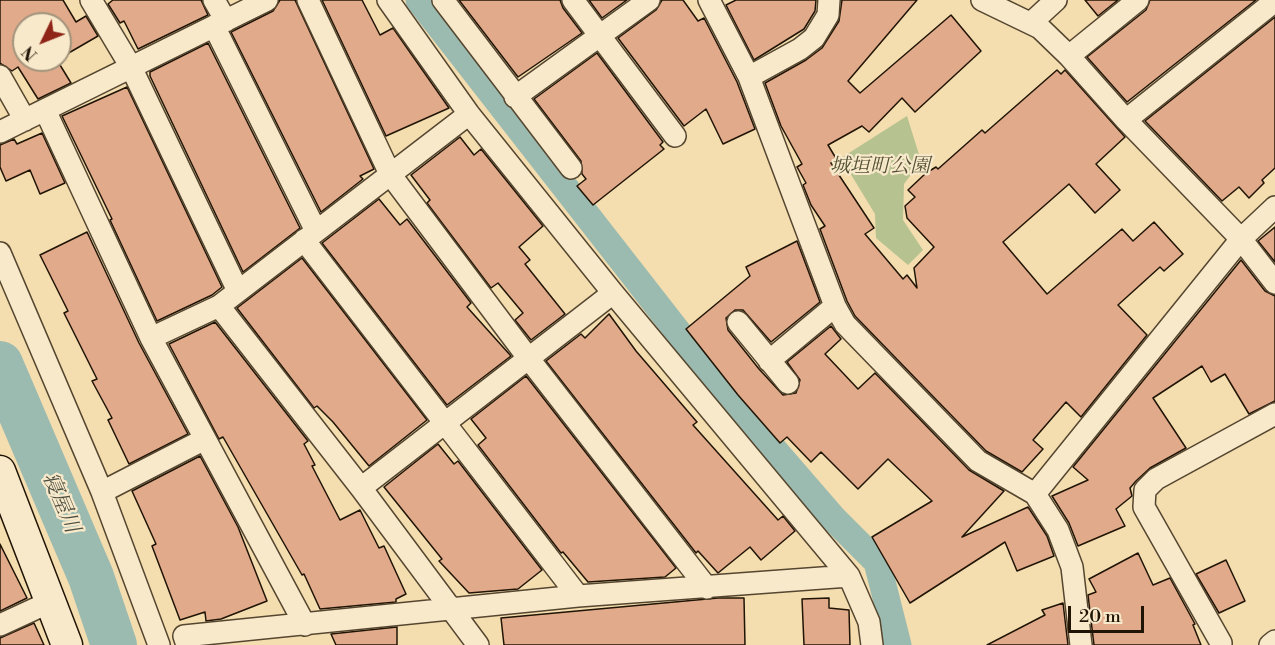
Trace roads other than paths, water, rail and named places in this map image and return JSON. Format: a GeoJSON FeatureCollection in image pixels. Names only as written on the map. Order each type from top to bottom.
{"type":"FeatureCollection","features":[{"type":"Feature","properties":{"kind":"street"},"geometry":{"type":"LineString","coordinates":[[91,0],[131,67],[238,291]]}},
{"type":"Feature","properties":{"kind":"street"},"geometry":{"type":"LineString","coordinates":[[214,0],[220,23],[310,236],[445,423],[578,596]]}},
{"type":"Feature","properties":{"kind":"street"},"geometry":{"type":"LineString","coordinates":[[0,132],[267,0]]}},
{"type":"Feature","properties":{"kind":"street"},"geometry":{"type":"LineString","coordinates":[[308,0],[390,174],[529,359],[707,588]]}},
{"type":"Feature","properties":{"kind":"street"},"geometry":{"type":"LineString","coordinates":[[388,0],[469,114],[613,293],[849,576],[869,622],[872,645]]}},
{"type":"Feature","properties":{"kind":"street"},"geometry":{"type":"LineString","coordinates":[[443,0],[571,168]]}},
{"type":"Feature","properties":{"kind":"street"},"geometry":{"type":"LineString","coordinates":[[573,0],[675,136]]}},
{"type":"Feature","properties":{"kind":"street"},"geometry":{"type":"LineString","coordinates":[[515,97],[649,0]]}},
{"type":"Feature","properties":{"kind":"street"},"geometry":{"type":"LineString","coordinates":[[709,0],[749,77],[835,306],[845,324],[978,461],[1035,494],[1058,530],[1072,567],[1081,645]]}},
{"type":"Feature","properties":{"kind":"street"},"geometry":{"type":"LineString","coordinates":[[749,77],[800,49],[813,38],[828,15],[829,0]]}},
{"type":"Feature","properties":{"kind":"street"},"geometry":{"type":"LineString","coordinates":[[982,0],[1040,28],[1070,56],[1126,120],[1241,239],[1275,283]]}},
{"type":"Feature","properties":{"kind":"street"},"geometry":{"type":"LineString","coordinates":[[1031,23],[1056,0]]}},
{"type":"Feature","properties":{"kind":"street"},"geometry":{"type":"LineString","coordinates":[[1070,56],[1138,0]]}},
{"type":"Feature","properties":{"kind":"street"},"geometry":{"type":"LineString","coordinates":[[1126,120],[1275,1]]}},
{"type":"Feature","properties":{"kind":"street"},"geometry":{"type":"LineString","coordinates":[[0,76],[25,120]]}},
{"type":"Feature","properties":{"kind":"street"},"geometry":{"type":"LineString","coordinates":[[45,110],[151,338],[305,625]]}},
{"type":"Feature","properties":{"kind":"street"},"geometry":{"type":"LineString","coordinates":[[151,338],[219,306],[469,114]]}},
{"type":"Feature","properties":{"kind":"street"},"geometry":{"type":"LineString","coordinates":[[1035,494],[1241,239],[1275,207]]}},
{"type":"Feature","properties":{"kind":"street"},"geometry":{"type":"LineString","coordinates":[[0,253],[102,492],[159,645]]}},
{"type":"Feature","properties":{"kind":"street"},"geometry":{"type":"LineString","coordinates":[[362,488],[613,293]]}},
{"type":"Feature","properties":{"kind":"street"},"geometry":{"type":"LineString","coordinates":[[219,306],[362,488],[478,645]]}},
{"type":"Feature","properties":{"kind":"street"},"geometry":{"type":"LineString","coordinates":[[769,361],[835,306]]}},
{"type":"Feature","properties":{"kind":"street"},"geometry":{"type":"LineString","coordinates":[[738,322],[788,383]]}},
{"type":"Feature","properties":{"kind":"street"},"geometry":{"type":"LineString","coordinates":[[1221,644],[1144,507],[1145,490],[1156,479],[1275,414]]}},
{"type":"Feature","properties":{"kind":"street"},"geometry":{"type":"LineString","coordinates":[[102,492],[205,439]]}},
{"type":"Feature","properties":{"kind":"street"},"geometry":{"type":"LineString","coordinates":[[0,471],[9,519],[52,601],[67,645]]}},
{"type":"Feature","properties":{"kind":"street"},"geometry":{"type":"LineString","coordinates":[[187,645],[184,636],[578,596],[849,576]]}},
{"type":"Feature","properties":{"kind":"street"},"geometry":{"type":"LineString","coordinates":[[0,625],[52,601]]}},
{"type":"Feature","properties":{"kind":"street"},"geometry":{"type":"LineString","coordinates":[[1270,645],[1275,641]]}},
{"type":"Feature","properties":{"kind":"waterway"},"geometry":{"type":"LineString","coordinates":[[419,0],[731,400],[834,519],[877,562],[898,645]]}},
{"type":"Feature","properties":{"kind":"waterway","name":"寝屋川"},"geometry":{"type":"LineString","coordinates":[[0,364],[91,577],[114,645]]}},
{"type":"Feature","properties":{"kind":"park label","name":"城垣町公園"},"geometry":{"type":"Point","coordinates":[880,167]}}]}
